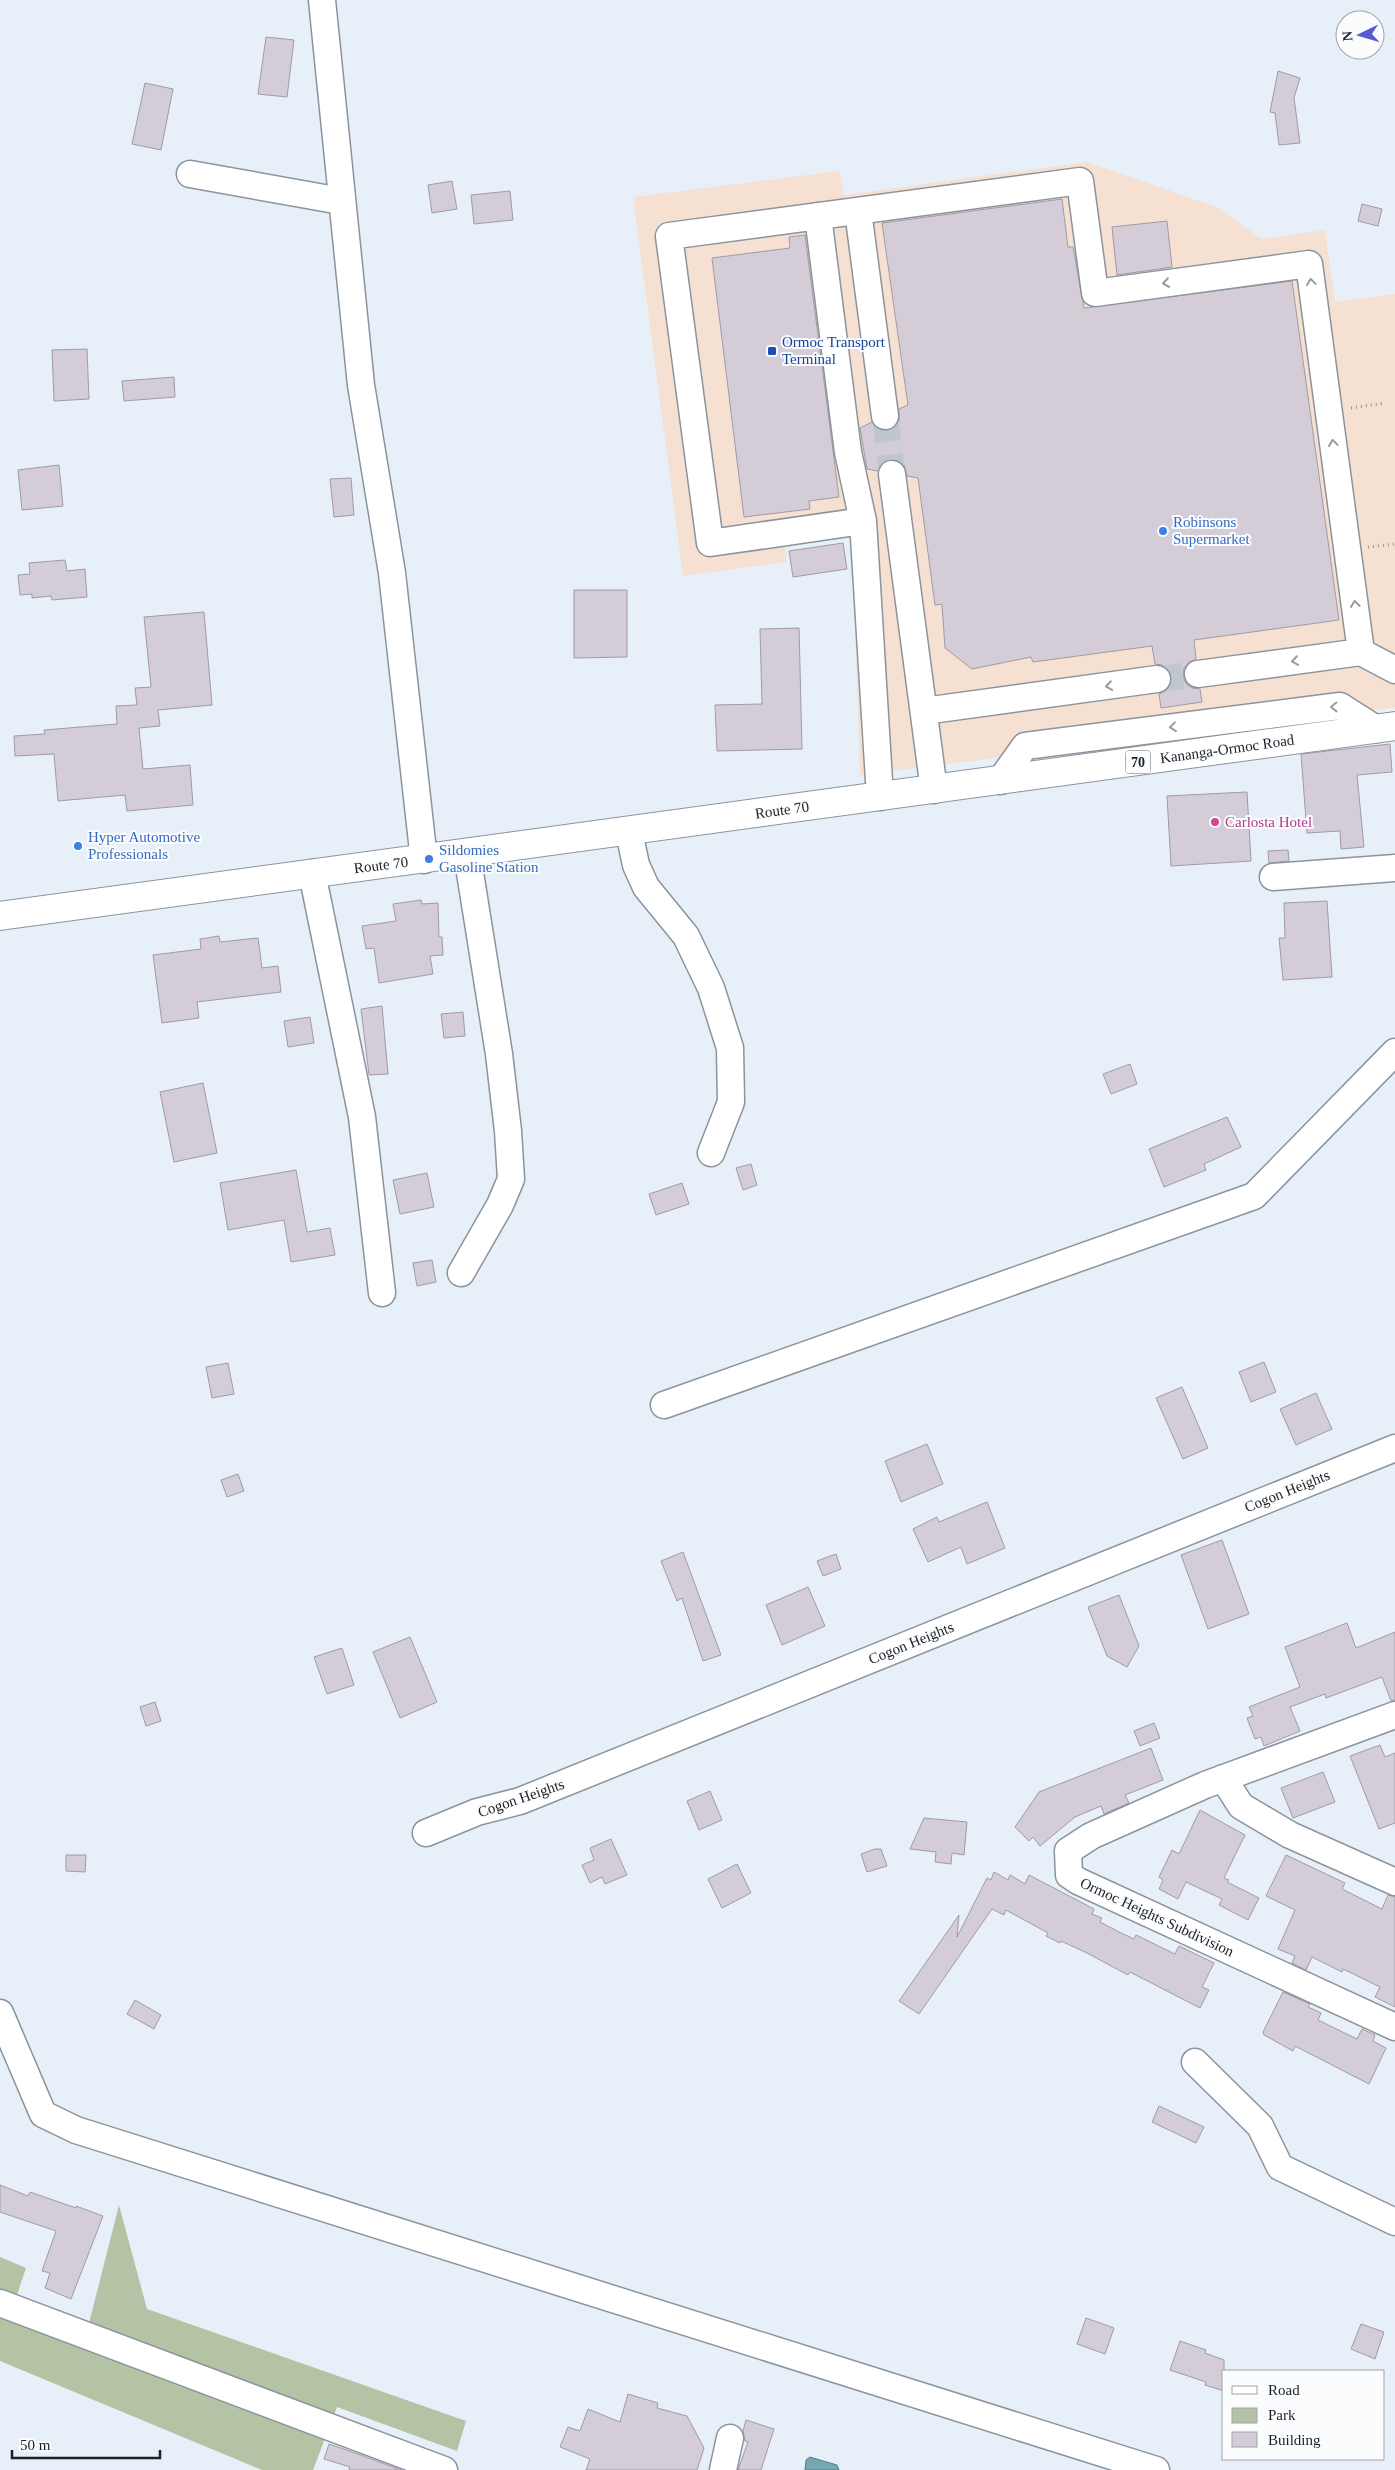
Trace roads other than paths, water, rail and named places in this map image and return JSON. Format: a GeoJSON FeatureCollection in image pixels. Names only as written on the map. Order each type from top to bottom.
{"type":"FeatureCollection","features":[{"type":"Feature","properties":{"kind":"highway","name":"Kananga-Ormoc Road"},"geometry":{"type":"LineString","coordinates":[[880,797],[1386,727]]}},
{"type":"Feature","properties":{"kind":"highway","name":"Route 70"},"geometry":{"type":"LineString","coordinates":[[0,916],[880,797]]}},
{"type":"Feature","properties":{"kind":"street"},"geometry":{"type":"LineString","coordinates":[[322,0],[361,385],[392,573],[424,860]]}},
{"type":"Feature","properties":{"kind":"street"},"geometry":{"type":"LineString","coordinates":[[190,174],[341,201]]}},
{"type":"Feature","properties":{"kind":"street"},"geometry":{"type":"LineString","coordinates":[[863,521],[710,543],[669,236],[1080,181],[1095,293],[1309,264],[1361,652]]}},
{"type":"Feature","properties":{"kind":"street"},"geometry":{"type":"LineString","coordinates":[[858,211],[885,416]]}},
{"type":"Feature","properties":{"kind":"street"},"geometry":{"type":"LineString","coordinates":[[818,216],[848,452],[863,521],[880,797]]}},
{"type":"Feature","properties":{"kind":"street"},"geometry":{"type":"LineString","coordinates":[[892,474],[934,790]]}},
{"type":"Feature","properties":{"kind":"street"},"geometry":{"type":"LineString","coordinates":[[1198,674],[1361,652],[1395,670]]}},
{"type":"Feature","properties":{"kind":"street"},"geometry":{"type":"LineString","coordinates":[[924,710],[1157,680]]}},
{"type":"Feature","properties":{"kind":"street"},"geometry":{"type":"LineString","coordinates":[[629,832],[636,865],[646,887],[686,936],[711,988],[730,1048],[731,1102],[711,1153]]}},
{"type":"Feature","properties":{"kind":"street"},"geometry":{"type":"LineString","coordinates":[[461,1273],[500,1205],[511,1179],[508,1131],[499,1054],[467,854]]}},
{"type":"Feature","properties":{"kind":"street"},"geometry":{"type":"LineString","coordinates":[[1273,876],[1395,868]]}},
{"type":"Feature","properties":{"kind":"street"},"geometry":{"type":"LineString","coordinates":[[312,873],[362,1117],[382,1293]]}},
{"type":"Feature","properties":{"kind":"street"},"geometry":{"type":"LineString","coordinates":[[664,1405],[1254,1196],[1395,1052]]}},
{"type":"Feature","properties":{"kind":"street","name":"Cogon Heights"},"geometry":{"type":"LineString","coordinates":[[426,1833],[478,1812],[520,1801],[1395,1448]]}},
{"type":"Feature","properties":{"kind":"street","name":"Ormoc Heights Subdivision"},"geometry":{"type":"LineString","coordinates":[[1395,1715],[1223,1778],[1091,1836],[1068,1851],[1069,1875],[1110,1897],[1395,2027]]}},
{"type":"Feature","properties":{"kind":"street"},"geometry":{"type":"LineString","coordinates":[[1223,1778],[1241,1806],[1290,1835],[1395,1882]]}},
{"type":"Feature","properties":{"kind":"street"},"geometry":{"type":"LineString","coordinates":[[0,2012],[43,2114],[76,2130],[1156,2470]]}},
{"type":"Feature","properties":{"kind":"street"},"geometry":{"type":"LineString","coordinates":[[1195,2062],[1260,2126],[1280,2167],[1395,2222]]}},
{"type":"Feature","properties":{"kind":"street"},"geometry":{"type":"LineString","coordinates":[[0,2303],[444,2470]]}},
{"type":"Feature","properties":{"kind":"street"},"geometry":{"type":"LineString","coordinates":[[723,2470],[730,2438]]}},
{"type":"Feature","properties":{"kind":"water"},"geometry":{"type":"Polygon","coordinates":[[[810,2457],[837,2465],[839,2470],[805,2470],[806,2460],[810,2457]]]}},
{"type":"Feature","properties":{"kind":"tunnel"},"geometry":{"type":"LineString","coordinates":[[885,416],[892,474]]}},
{"type":"Feature","properties":{"kind":"tunnel"},"geometry":{"type":"LineString","coordinates":[[1157,679],[1198,674]]}},
{"type":"Feature","properties":{"kind":"place","name":"Ormoc Transport Terminal"},"geometry":{"type":"Point","coordinates":[772,351]}},
{"type":"Feature","properties":{"kind":"place","name":"Robinsons Supermarket"},"geometry":{"type":"Point","coordinates":[1163,531]}},
{"type":"Feature","properties":{"kind":"place","name":"Carlosta Hotel"},"geometry":{"type":"Point","coordinates":[1215,822]}},
{"type":"Feature","properties":{"kind":"place","name":"Hyper Automotive Professionals"},"geometry":{"type":"Point","coordinates":[78,846]}},
{"type":"Feature","properties":{"kind":"place","name":"Sildomies Gasoline Station"},"geometry":{"type":"Point","coordinates":[429,859]}}]}
